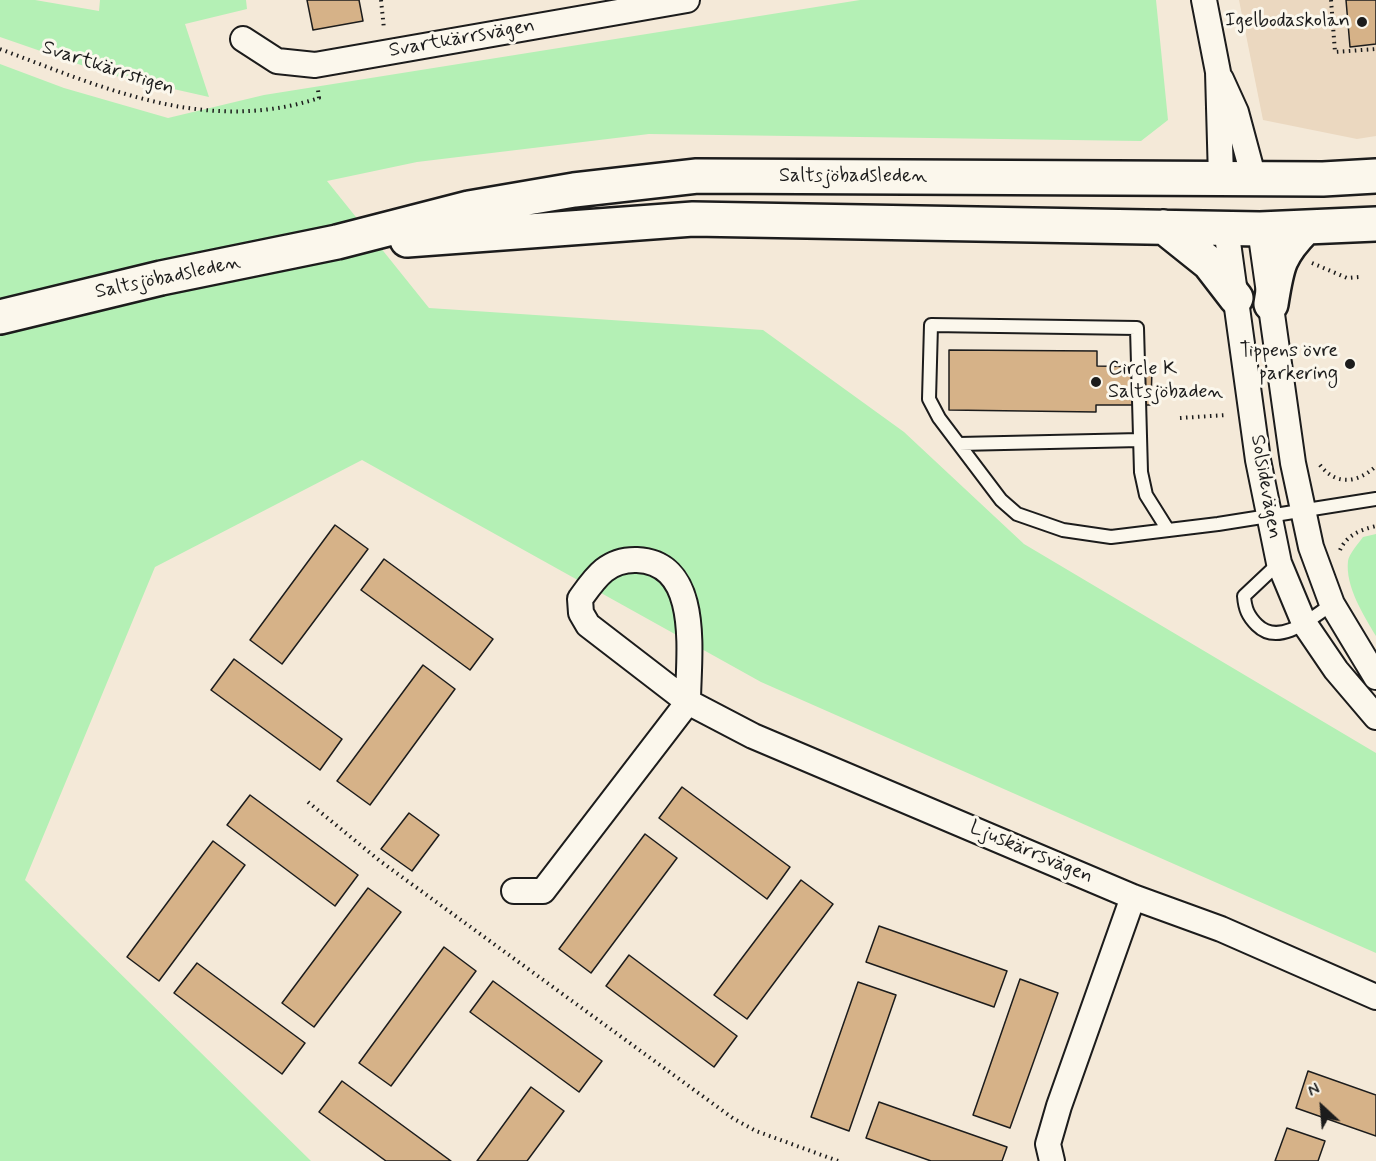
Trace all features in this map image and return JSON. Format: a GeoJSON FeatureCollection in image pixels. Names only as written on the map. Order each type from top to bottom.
{"type":"FeatureCollection","features":[{"type":"Feature","properties":{"kind":"main road","name":"Saltsjöbadsleden"},"geometry":{"type":"LineString","coordinates":[[0,317],[160,278],[337,242],[469,208],[574,190],[697,176],[1254,179],[1376,176]]}},
{"type":"Feature","properties":{"kind":"main road"},"geometry":{"type":"LineString","coordinates":[[1221,178],[1226,228]]}},
{"type":"Feature","properties":{"kind":"main road"},"geometry":{"type":"LineString","coordinates":[[1254,179],[1260,229]]}},
{"type":"Feature","properties":{"kind":"main road","name":"Saltsjöbadsleden"},"geometry":{"type":"LineString","coordinates":[[337,242],[418,239],[553,227],[693,219],[1260,229],[1376,224]]}},
{"type":"Feature","properties":{"kind":"main road"},"geometry":{"type":"LineString","coordinates":[[1164,227],[1209,263],[1236,298]]}},
{"type":"Feature","properties":{"kind":"main road"},"geometry":{"type":"LineString","coordinates":[[1271,304],[1277,269],[1286,248],[1305,228]]}},
{"type":"Feature","properties":{"kind":"street","name":"Svartkärrsvägen"},"geometry":{"type":"LineString","coordinates":[[243,39],[277,61],[315,65],[649,3],[687,0]]}},
{"type":"Feature","properties":{"kind":"street"},"geometry":{"type":"LineString","coordinates":[[1204,0],[1218,72],[1221,178]]}},
{"type":"Feature","properties":{"kind":"street"},"geometry":{"type":"LineString","coordinates":[[1218,72],[1236,112],[1254,179]]}},
{"type":"Feature","properties":{"kind":"street","name":"Solsidevägen"},"geometry":{"type":"LineString","coordinates":[[1226,228],[1268,516],[1279,563],[1304,623],[1355,695],[1376,717]]}},
{"type":"Feature","properties":{"kind":"street","name":"Solsidevägen"},"geometry":{"type":"LineString","coordinates":[[1260,229],[1302,511],[1321,579],[1332,604],[1376,677]]}},
{"type":"Feature","properties":{"kind":"street","name":"Ljuskärrsvägen"},"geometry":{"type":"LineString","coordinates":[[688,702],[686,601],[672,573],[654,561],[634,560],[615,564],[598,573],[580,599],[581,613],[588,625],[688,702],[753,736],[1134,897],[1221,929],[1376,997]]}},
{"type":"Feature","properties":{"kind":"street"},"geometry":{"type":"LineString","coordinates":[[514,891],[543,891],[688,702]]}},
{"type":"Feature","properties":{"kind":"street"},"geometry":{"type":"LineString","coordinates":[[1052,1161],[1048,1144],[1059,1106],[1134,897]]}},
{"type":"Feature","properties":{"kind":"lane"},"geometry":{"type":"LineString","coordinates":[[1168,530],[1146,495],[1141,472],[1137,328],[931,325],[929,399],[1001,500],[1017,514],[1062,530],[1111,537],[1168,530],[1268,516],[1376,499]]}},
{"type":"Feature","properties":{"kind":"lane"},"geometry":{"type":"LineString","coordinates":[[959,444],[1140,440]]}},
{"type":"Feature","properties":{"kind":"lane"},"geometry":{"type":"LineString","coordinates":[[1279,563],[1244,596],[1245,608],[1250,618],[1271,634],[1304,623],[1332,604]]}},
{"type":"Feature","properties":{"kind":"path"},"geometry":{"type":"LineString","coordinates":[[381,0],[386,38]]}},
{"type":"Feature","properties":{"kind":"path"},"geometry":{"type":"LineString","coordinates":[[1331,0],[1335,52],[1376,49]]}},
{"type":"Feature","properties":{"kind":"path","name":"Svartkärrstigen"},"geometry":{"type":"LineString","coordinates":[[0,48],[142,99],[175,107],[226,112],[293,106],[319,98],[315,65]]}},
{"type":"Feature","properties":{"kind":"path"},"geometry":{"type":"LineString","coordinates":[[1307,261],[1347,278],[1359,277]]}},
{"type":"Feature","properties":{"kind":"path"},"geometry":{"type":"LineString","coordinates":[[1180,418],[1231,414]]}},
{"type":"Feature","properties":{"kind":"path"},"geometry":{"type":"LineString","coordinates":[[1316,460],[1323,470],[1348,480],[1363,478],[1376,466]]}},
{"type":"Feature","properties":{"kind":"path"},"geometry":{"type":"LineString","coordinates":[[308,802],[380,861],[734,1119],[756,1131],[838,1161]]}},
{"type":"Feature","properties":{"kind":"shaded area"},"geometry":{"type":"Polygon","coordinates":[[[1239,0],[1376,0],[1376,136],[1357,139],[1263,120],[1239,0]]]}},
{"type":"Feature","properties":{"kind":"green space"},"geometry":{"type":"Polygon","coordinates":[[[0,0],[35,0],[99,11],[100,0],[246,0],[247,9],[185,24],[209,97],[107,74],[0,37],[0,0]]]}},
{"type":"Feature","properties":{"kind":"green space"},"geometry":{"type":"Polygon","coordinates":[[[860,0],[1156,0],[1168,120],[1141,141],[649,134],[417,162],[327,181],[429,308],[763,330],[904,432],[1024,544],[1376,753],[1376,953],[761,682],[362,460],[155,567],[25,880],[311,1161],[0,1161],[0,64],[64,88],[168,118],[264,95],[860,0]]]}},
{"type":"Feature","properties":{"kind":"green space"},"geometry":{"type":"Polygon","coordinates":[[[1376,534],[1376,636],[1352,590],[1348,561],[1363,537],[1376,534]]]}},
{"type":"Feature","properties":{"kind":"building"},"geometry":{"type":"Polygon","coordinates":[[[307,0],[359,0],[363,21],[313,30],[307,0]]]}},
{"type":"Feature","properties":{"kind":"building","name":"Igelbodaskolan"},"geometry":{"type":"Polygon","coordinates":[[[1346,0],[1376,0],[1376,44],[1350,47],[1346,0]]]}},
{"type":"Feature","properties":{"kind":"building"},"geometry":{"type":"Polygon","coordinates":[[[949,350],[1097,351],[1097,366],[1152,367],[1151,405],[1096,405],[1096,412],[949,410],[949,350]]]}},
{"type":"Feature","properties":{"kind":"building"},"geometry":{"type":"Polygon","coordinates":[[[335,525],[368,549],[282,664],[250,640],[335,525]]]}},
{"type":"Feature","properties":{"kind":"building"},"geometry":{"type":"Polygon","coordinates":[[[384,559],[493,639],[470,670],[361,590],[384,559]]]}},
{"type":"Feature","properties":{"kind":"building"},"geometry":{"type":"Polygon","coordinates":[[[234,659],[342,739],[320,770],[211,690],[234,659]]]}},
{"type":"Feature","properties":{"kind":"building"},"geometry":{"type":"Polygon","coordinates":[[[423,665],[455,689],[370,805],[337,781],[423,665]]]}},
{"type":"Feature","properties":{"kind":"building"},"geometry":{"type":"Polygon","coordinates":[[[682,787],[790,867],[767,899],[659,818],[682,787]]]}},
{"type":"Feature","properties":{"kind":"building"},"geometry":{"type":"Polygon","coordinates":[[[250,795],[358,875],[335,906],[227,825],[250,795]]]}},
{"type":"Feature","properties":{"kind":"building"},"geometry":{"type":"Polygon","coordinates":[[[409,813],[439,835],[412,871],[381,849],[409,813]]]}},
{"type":"Feature","properties":{"kind":"building"},"geometry":{"type":"Polygon","coordinates":[[[645,834],[677,858],[591,973],[559,949],[645,834]]]}},
{"type":"Feature","properties":{"kind":"building"},"geometry":{"type":"Polygon","coordinates":[[[213,841],[245,865],[159,981],[127,957],[213,841]]]}},
{"type":"Feature","properties":{"kind":"building"},"geometry":{"type":"Polygon","coordinates":[[[801,880],[833,904],[747,1019],[714,995],[801,880]]]}},
{"type":"Feature","properties":{"kind":"building"},"geometry":{"type":"Polygon","coordinates":[[[368,888],[401,912],[314,1027],[282,1003],[368,888]]]}},
{"type":"Feature","properties":{"kind":"building"},"geometry":{"type":"Polygon","coordinates":[[[879,926],[1007,971],[994,1007],[866,962],[879,926]]]}},
{"type":"Feature","properties":{"kind":"building"},"geometry":{"type":"Polygon","coordinates":[[[444,947],[476,971],[391,1086],[359,1063],[444,947]]]}},
{"type":"Feature","properties":{"kind":"building"},"geometry":{"type":"Polygon","coordinates":[[[629,955],[737,1036],[714,1067],[606,986],[629,955]]]}},
{"type":"Feature","properties":{"kind":"building"},"geometry":{"type":"Polygon","coordinates":[[[197,963],[305,1043],[282,1074],[174,993],[197,963]]]}},
{"type":"Feature","properties":{"kind":"building"},"geometry":{"type":"Polygon","coordinates":[[[1020,979],[1058,993],[1010,1128],[973,1115],[1020,979]]]}},
{"type":"Feature","properties":{"kind":"building"},"geometry":{"type":"Polygon","coordinates":[[[493,981],[602,1061],[579,1092],[470,1012],[493,981]]]}},
{"type":"Feature","properties":{"kind":"building"},"geometry":{"type":"Polygon","coordinates":[[[858,982],[896,995],[849,1131],[811,1117],[858,982]]]}},
{"type":"Feature","properties":{"kind":"building"},"geometry":{"type":"Polygon","coordinates":[[[1308,1071],[1376,1095],[1376,1136],[1296,1108],[1308,1071]]]}},
{"type":"Feature","properties":{"kind":"building"},"geometry":{"type":"Polygon","coordinates":[[[342,1081],[451,1161],[386,1161],[319,1112],[342,1081]]]}},
{"type":"Feature","properties":{"kind":"building"},"geometry":{"type":"Polygon","coordinates":[[[531,1087],[564,1111],[527,1161],[477,1161],[531,1087]]]}},
{"type":"Feature","properties":{"kind":"building"},"geometry":{"type":"Polygon","coordinates":[[[879,1102],[1007,1147],[1002,1161],[931,1161],[866,1138],[879,1102]]]}},
{"type":"Feature","properties":{"kind":"building"},"geometry":{"type":"Polygon","coordinates":[[[1287,1128],[1325,1141],[1318,1161],[1275,1161],[1287,1128]]]}},
{"type":"Feature","properties":{"kind":"place","name":"Igelbodaskolan"},"geometry":{"type":"Point","coordinates":[1362,22]}},
{"type":"Feature","properties":{"kind":"place","name":"Tippens övre parkering"},"geometry":{"type":"Point","coordinates":[1350,364]}},
{"type":"Feature","properties":{"kind":"place","name":"Circle K Saltsjöbaden"},"geometry":{"type":"Point","coordinates":[1096,382]}}]}
